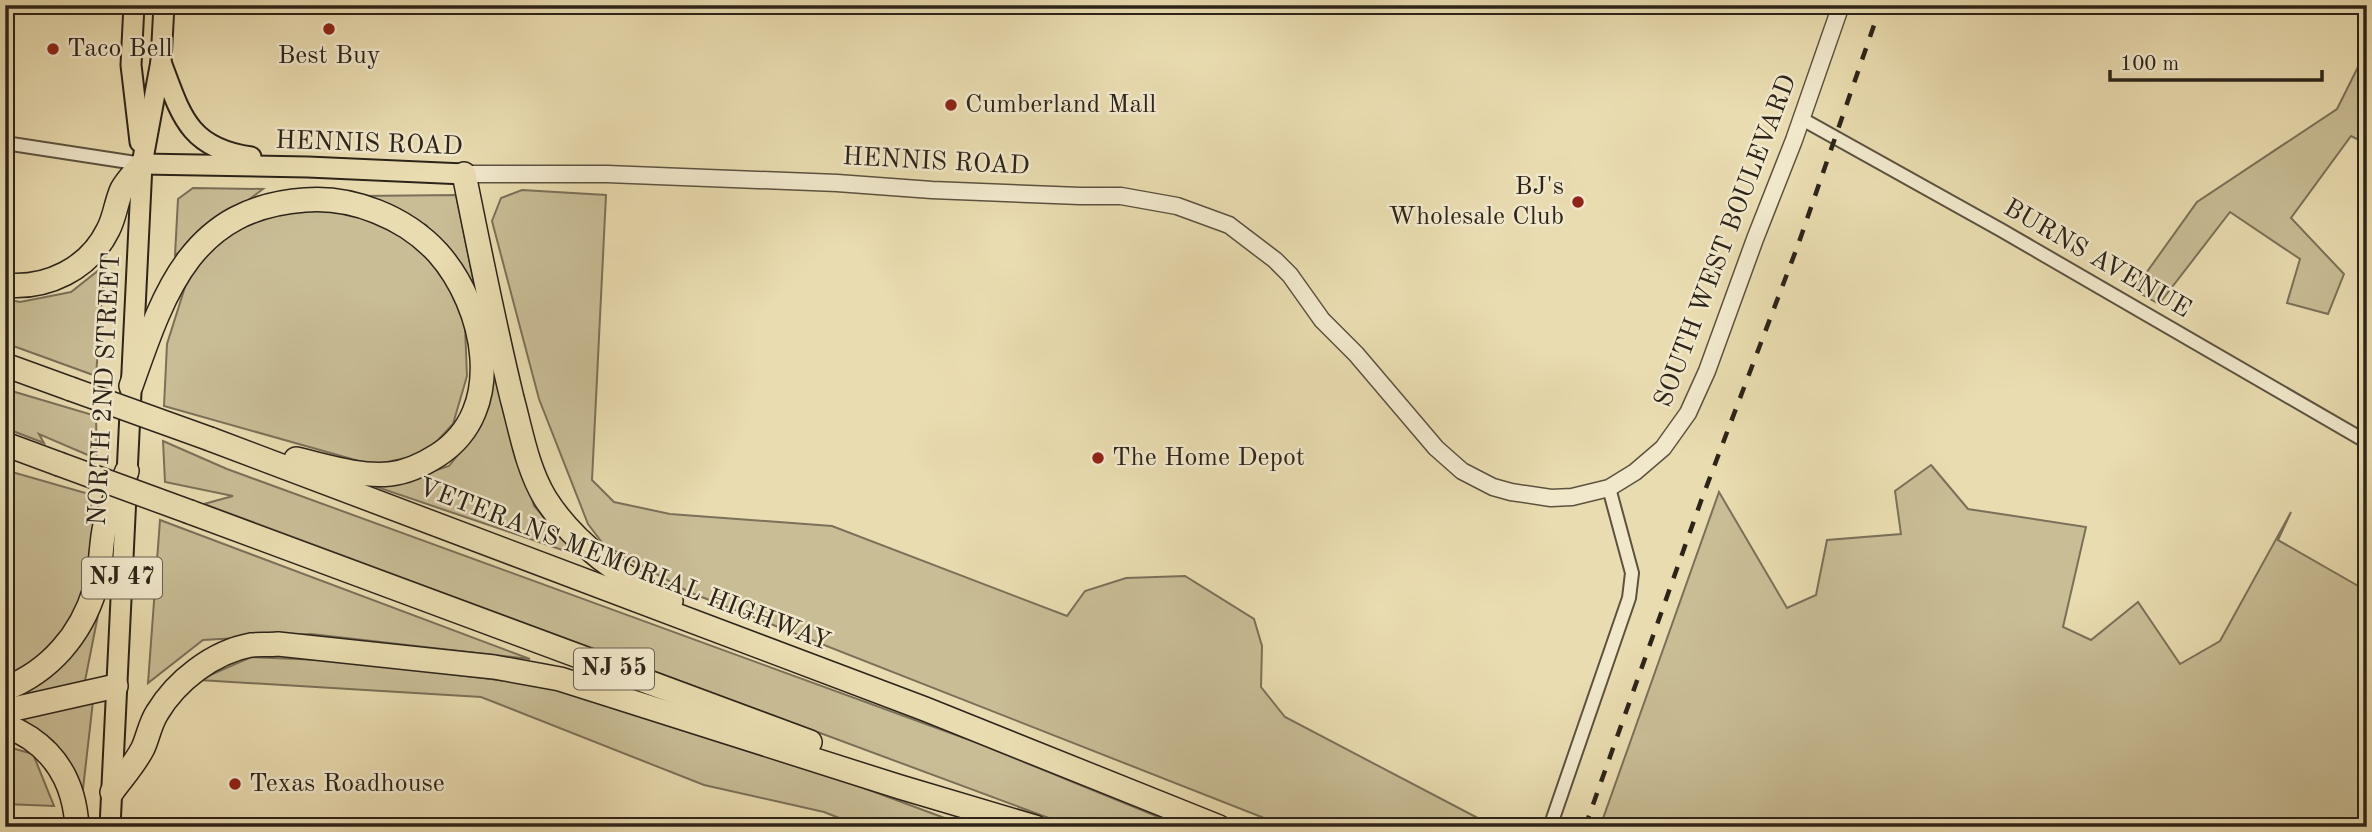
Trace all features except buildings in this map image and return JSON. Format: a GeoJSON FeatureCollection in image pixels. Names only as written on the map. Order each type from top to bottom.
{"type":"FeatureCollection","features":[{"type":"Feature","properties":{"kind":"highway"},"geometry":{"type":"LineString","coordinates":[[5,285],[40,285],[68,273],[91,255],[109,229],[123,187],[142,163]]}},
{"type":"Feature","properties":{"kind":"highway"},"geometry":{"type":"LineString","coordinates":[[464,174],[492,316],[527,456],[546,499],[571,531],[617,570],[668,599],[925,709]]}},
{"type":"Feature","properties":{"kind":"highway"},"geometry":{"type":"LineString","coordinates":[[131,386],[149,335],[172,283],[184,265],[206,237],[222,225],[267,205],[289,201],[333,200],[355,203],[393,219],[438,253],[465,292],[479,333],[482,376],[480,393],[468,425],[460,436],[430,460],[405,471],[370,474],[210,439]]}},
{"type":"Feature","properties":{"kind":"highway","name":"VETERANS MEMORIAL HIGHWAY"},"geometry":{"type":"LineString","coordinates":[[5,365],[210,439],[925,709],[1219,827]]}},
{"type":"Feature","properties":{"kind":"highway","name":"NJ 55"},"geometry":{"type":"LineString","coordinates":[[5,444],[1036,827]]}},
{"type":"Feature","properties":{"kind":"highway"},"geometry":{"type":"LineString","coordinates":[[5,455],[59,464]]}},
{"type":"Feature","properties":{"kind":"highway"},"geometry":{"type":"LineString","coordinates":[[5,689],[38,672],[55,657],[81,624],[96,588],[105,525],[127,471]]}},
{"type":"Feature","properties":{"kind":"highway"},"geometry":{"type":"LineString","coordinates":[[112,792],[142,750],[155,716],[167,697],[184,681],[201,667],[230,652],[251,645],[278,645],[494,667],[560,679],[900,787],[1036,827]]}},
{"type":"Feature","properties":{"kind":"highway"},"geometry":{"type":"LineString","coordinates":[[5,710],[117,686]]}},
{"type":"Feature","properties":{"kind":"highway"},"geometry":{"type":"LineString","coordinates":[[5,726],[14,728],[37,743],[56,760],[72,795],[77,827]]}},
{"type":"Feature","properties":{"kind":"main road","name":"NJ 47"},"geometry":{"type":"LineString","coordinates":[[134,5],[131,65],[142,163]]}},
{"type":"Feature","properties":{"kind":"main road","name":"NJ 47"},"geometry":{"type":"LineString","coordinates":[[142,163],[161,61],[164,5]]}},
{"type":"Feature","properties":{"kind":"main road"},"geometry":{"type":"LineString","coordinates":[[161,61],[185,120],[199,139],[234,155],[286,159],[308,167]]}},
{"type":"Feature","properties":{"kind":"main road","name":"HENNIS ROAD"},"geometry":{"type":"LineString","coordinates":[[142,163],[464,174]]}},
{"type":"Feature","properties":{"kind":"main road","name":"NORTH 2ND STREET"},"geometry":{"type":"LineString","coordinates":[[110,827],[142,163]]}},
{"type":"Feature","properties":{"kind":"street","name":"SOUTH WEST BOULEVARD"},"geometry":{"type":"LineString","coordinates":[[1609,488],[1635,472],[1663,448],[1688,412],[1707,371],[1842,5]]}},
{"type":"Feature","properties":{"kind":"street","name":"BURNS AVENUE"},"geometry":{"type":"LineString","coordinates":[[1802,119],[1990,223],[2367,442]]}},
{"type":"Feature","properties":{"kind":"street"},"geometry":{"type":"LineString","coordinates":[[5,143],[142,163]]}},
{"type":"Feature","properties":{"kind":"street","name":"HENNIS ROAD"},"geometry":{"type":"LineString","coordinates":[[464,174],[607,174],[837,183],[945,191],[1122,196],[1177,206],[1229,225],[1275,260],[1290,275],[1322,320],[1356,354],[1436,448],[1462,471],[1493,487],[1531,496],[1572,497],[1609,488]]}},
{"type":"Feature","properties":{"kind":"street"},"geometry":{"type":"LineString","coordinates":[[1550,827],[1629,598],[1632,573],[1609,488]]}},
{"type":"Feature","properties":{"kind":"shaded area"},"geometry":{"type":"Polygon","coordinates":[[[2367,49],[2367,144],[2351,136],[2291,218],[2344,274],[2328,314],[2287,303],[2300,259],[2230,212],[2159,304],[2134,290],[2197,202],[2337,109],[2367,49]]]}},
{"type":"Feature","properties":{"kind":"shaded area"},"geometry":{"type":"Polygon","coordinates":[[[193,188],[263,189],[175,255],[178,199],[193,188]]]}},
{"type":"Feature","properties":{"kind":"shaded area"},"geometry":{"type":"Polygon","coordinates":[[[522,190],[606,195],[592,480],[614,502],[670,514],[832,526],[1067,616],[1085,591],[1126,578],[1185,576],[1254,619],[1262,646],[1261,687],[1285,717],[1495,827],[1287,827],[689,592],[604,545],[588,524],[539,399],[492,221],[501,198],[522,190]]]}},
{"type":"Feature","properties":{"kind":"shaded area"},"geometry":{"type":"Polygon","coordinates":[[[456,195],[475,288],[426,225],[359,196],[456,195]]]}},
{"type":"Feature","properties":{"kind":"shaded area"},"geometry":{"type":"Polygon","coordinates":[[[339,208],[420,244],[452,282],[465,327],[467,376],[453,424],[425,454],[373,465],[164,406],[167,344],[191,268],[224,237],[276,211],[339,208]]]}},
{"type":"Feature","properties":{"kind":"shaded area"},"geometry":{"type":"Polygon","coordinates":[[[104,266],[96,376],[5,343],[5,299],[20,302],[71,292],[104,266]]]}},
{"type":"Feature","properties":{"kind":"shaded area"},"geometry":{"type":"Polygon","coordinates":[[[496,363],[534,506],[580,556],[374,486],[413,478],[449,466],[481,426],[496,363]]]}},
{"type":"Feature","properties":{"kind":"shaded area"},"geometry":{"type":"Polygon","coordinates":[[[5,389],[96,416],[97,459],[39,434],[44,443],[5,428],[5,389]]]}},
{"type":"Feature","properties":{"kind":"shaded area"},"geometry":{"type":"Polygon","coordinates":[[[163,441],[227,469],[975,742],[1183,827],[1073,827],[204,504],[233,496],[165,482],[163,441]]]}},
{"type":"Feature","properties":{"kind":"shaded area"},"geometry":{"type":"Polygon","coordinates":[[[1931,465],[1968,509],[2086,527],[2063,627],[2091,640],[2138,602],[2180,664],[2220,641],[2291,512],[2278,540],[2367,591],[2367,827],[1600,827],[1719,492],[1787,608],[1816,595],[1827,540],[1901,534],[1895,491],[1931,465]]]}},
{"type":"Feature","properties":{"kind":"shaded area"},"geometry":{"type":"Polygon","coordinates":[[[5,470],[89,494],[94,521],[81,611],[37,658],[5,677],[5,470]]]}},
{"type":"Feature","properties":{"kind":"shaded area"},"geometry":{"type":"Polygon","coordinates":[[[160,520],[530,659],[311,634],[203,640],[148,683],[160,520]]]}},
{"type":"Feature","properties":{"kind":"shaded area"},"geometry":{"type":"Polygon","coordinates":[[[98,615],[85,681],[18,699],[61,667],[98,615]]]}},
{"type":"Feature","properties":{"kind":"shaded area"},"geometry":{"type":"Polygon","coordinates":[[[251,657],[346,661],[538,685],[628,706],[969,827],[862,827],[824,812],[704,785],[481,697],[199,680],[251,657]]]}},
{"type":"Feature","properties":{"kind":"shaded area"},"geometry":{"type":"Polygon","coordinates":[[[93,701],[83,789],[53,741],[22,719],[93,701]]]}},
{"type":"Feature","properties":{"kind":"shaded area"},"geometry":{"type":"Polygon","coordinates":[[[5,746],[33,754],[54,806],[5,804],[5,746]]]}},
{"type":"Feature","properties":{"kind":"railway"},"geometry":{"type":"LineString","coordinates":[[1585,827],[1701,501],[1798,245],[1881,5]]}},
{"type":"Feature","properties":{"kind":"place","name":"Best Buy"},"geometry":{"type":"Point","coordinates":[329,29]}},
{"type":"Feature","properties":{"kind":"place","name":"Taco Bell"},"geometry":{"type":"Point","coordinates":[53,49]}},
{"type":"Feature","properties":{"kind":"place","name":"Cumberland Mall"},"geometry":{"type":"Point","coordinates":[951,105]}},
{"type":"Feature","properties":{"kind":"place","name":"BJ's Wholesale Club"},"geometry":{"type":"Point","coordinates":[1578,202]}},
{"type":"Feature","properties":{"kind":"place","name":"The Home Depot"},"geometry":{"type":"Point","coordinates":[1098,458]}},
{"type":"Feature","properties":{"kind":"place","name":"Texas Roadhouse"},"geometry":{"type":"Point","coordinates":[235,784]}}]}
